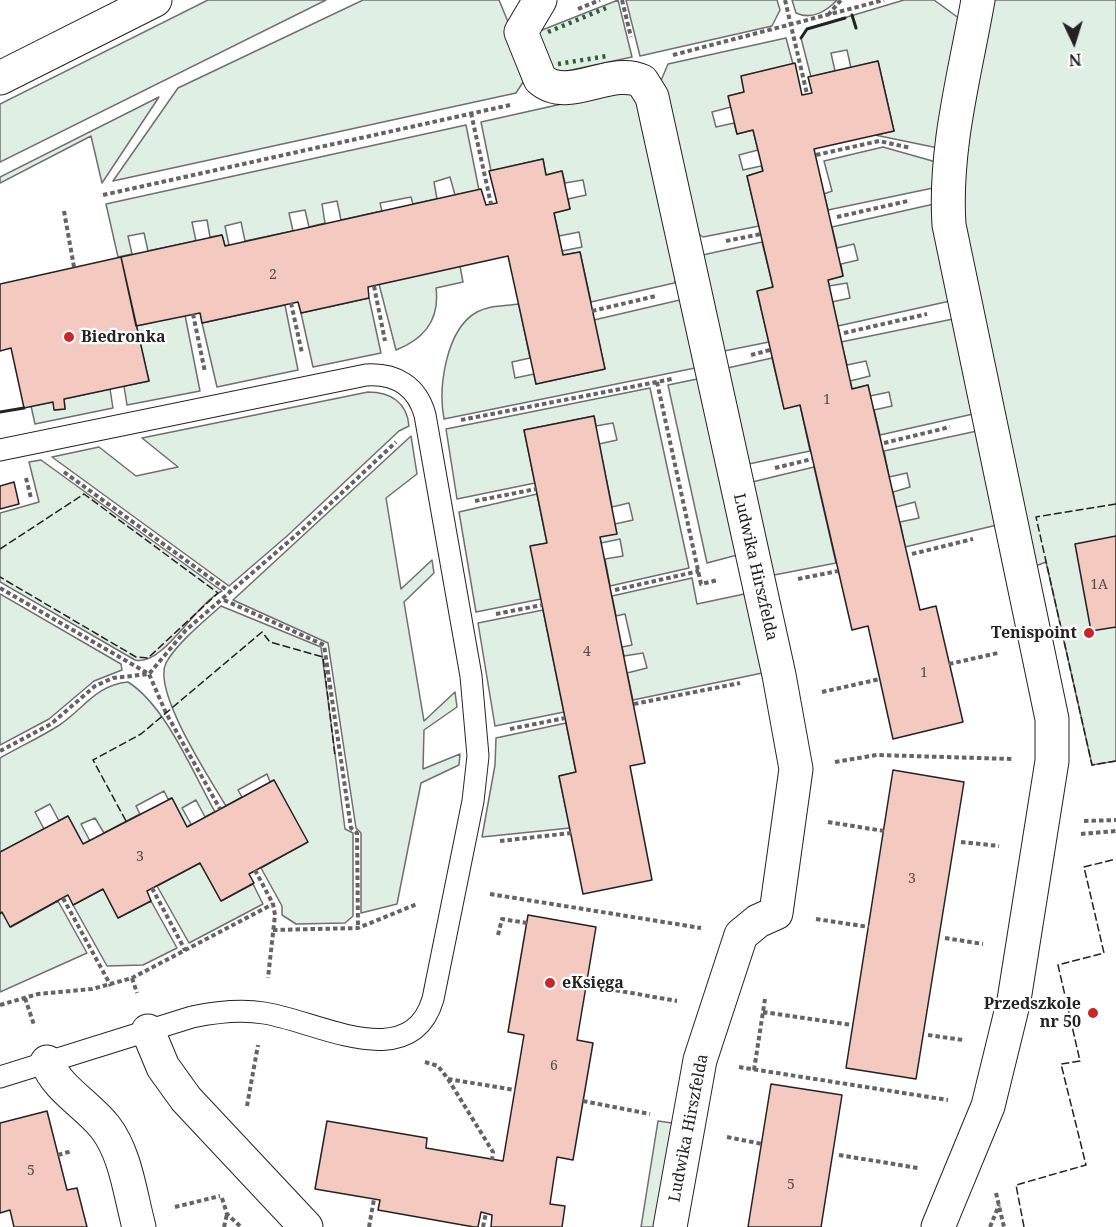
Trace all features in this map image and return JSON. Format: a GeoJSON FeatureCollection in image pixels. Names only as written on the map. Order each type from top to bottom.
{"type":"FeatureCollection","features":[{"type":"Feature","properties":{"kind":"street"},"geometry":{"type":"LineString","coordinates":[[0,78],[155,0]]}},
{"type":"Feature","properties":{"kind":"street"},"geometry":{"type":"LineString","coordinates":[[540,0],[521,32],[540,79],[551,86]]}},
{"type":"Feature","properties":{"kind":"street"},"geometry":{"type":"LineString","coordinates":[[938,1227],[988,1106],[1014,1000],[1052,761],[1052,718],[949,225],[949,157],[978,0]]}},
{"type":"Feature","properties":{"kind":"street","name":"Ludwika Hirszfelda"},"geometry":{"type":"LineString","coordinates":[[551,86],[565,88],[626,76],[642,81],[648,89],[694,287],[784,700],[796,769],[776,913]]}},
{"type":"Feature","properties":{"kind":"street"},"geometry":{"type":"LineString","coordinates":[[741,935],[758,921],[776,913]]}},
{"type":"Feature","properties":{"kind":"street","name":"Ludwika Hirszfelda"},"geometry":{"type":"LineString","coordinates":[[670,1227],[700,1060],[741,935]]}},
{"type":"Feature","properties":{"kind":"street"},"geometry":{"type":"LineString","coordinates":[[148,1031],[159,1059],[174,1084],[257,1178],[306,1227]]}},
{"type":"Feature","properties":{"kind":"street"},"geometry":{"type":"LineString","coordinates":[[46,1062],[55,1077],[96,1117],[114,1140],[138,1222]]}},
{"type":"Feature","properties":{"kind":"lane"},"geometry":{"type":"LineString","coordinates":[[0,450],[366,375],[393,377],[404,382],[417,396],[427,427],[475,702],[478,736],[476,779],[464,846],[430,1009],[418,1027],[400,1038],[378,1041],[281,1016],[237,1011],[192,1017],[0,1077]]}},
{"type":"Feature","properties":{"kind":"path"},"geometry":{"type":"LineString","coordinates":[[785,0],[807,94]]}},
{"type":"Feature","properties":{"kind":"path"},"geometry":{"type":"LineString","coordinates":[[826,17],[841,0]]}},
{"type":"Feature","properties":{"kind":"path"},"geometry":{"type":"LineString","coordinates":[[681,54],[884,0]]}},
{"type":"Feature","properties":{"kind":"path"},"geometry":{"type":"LineString","coordinates":[[103,195],[527,101],[551,86]]}},
{"type":"Feature","properties":{"kind":"path"},"geometry":{"type":"LineString","coordinates":[[471,113],[491,204]]}},
{"type":"Feature","properties":{"kind":"path"},"geometry":{"type":"LineString","coordinates":[[816,155],[879,141],[949,157]]}},
{"type":"Feature","properties":{"kind":"path"},"geometry":{"type":"LineString","coordinates":[[837,216],[911,201]]}},
{"type":"Feature","properties":{"kind":"path"},"geometry":{"type":"LineString","coordinates":[[64,211],[74,267]]}},
{"type":"Feature","properties":{"kind":"path"},"geometry":{"type":"LineString","coordinates":[[374,285],[393,377]]}},
{"type":"Feature","properties":{"kind":"path"},"geometry":{"type":"LineString","coordinates":[[592,311],[694,287]]}},
{"type":"Feature","properties":{"kind":"path"},"geometry":{"type":"LineString","coordinates":[[291,303],[309,387]]}},
{"type":"Feature","properties":{"kind":"path"},"geometry":{"type":"LineString","coordinates":[[193,314],[212,407]]}},
{"type":"Feature","properties":{"kind":"path"},"geometry":{"type":"LineString","coordinates":[[844,333],[929,314]]}},
{"type":"Feature","properties":{"kind":"path"},"geometry":{"type":"LineString","coordinates":[[657,382],[701,584],[755,571]]}},
{"type":"Feature","properties":{"kind":"path"},"geometry":{"type":"LineString","coordinates":[[471,418],[649,383]]}},
{"type":"Feature","properties":{"kind":"path"},"geometry":{"type":"LineString","coordinates":[[884,443],[955,426]]}},
{"type":"Feature","properties":{"kind":"path"},"geometry":{"type":"LineString","coordinates":[[224,600],[404,434],[427,427]]}},
{"type":"Feature","properties":{"kind":"path"},"geometry":{"type":"LineString","coordinates":[[26,445],[231,593]]}},
{"type":"Feature","properties":{"kind":"path"},"geometry":{"type":"LineString","coordinates":[[441,508],[536,489]]}},
{"type":"Feature","properties":{"kind":"path"},"geometry":{"type":"LineString","coordinates":[[912,554],[981,537]]}},
{"type":"Feature","properties":{"kind":"path"},"geometry":{"type":"LineString","coordinates":[[615,590],[699,571]]}},
{"type":"Feature","properties":{"kind":"path"},"geometry":{"type":"LineString","coordinates":[[0,588],[149,674],[166,713],[220,809]]}},
{"type":"Feature","properties":{"kind":"path"},"geometry":{"type":"LineString","coordinates":[[0,751],[51,724],[95,686],[113,678],[149,674],[186,630],[219,600],[224,600],[324,645],[351,828],[357,833],[358,928]]}},
{"type":"Feature","properties":{"kind":"path"},"geometry":{"type":"LineString","coordinates":[[461,620],[542,605]]}},
{"type":"Feature","properties":{"kind":"path"},"geometry":{"type":"LineString","coordinates":[[949,664],[1036,645]]}},
{"type":"Feature","properties":{"kind":"path"},"geometry":{"type":"LineString","coordinates":[[784,700],[880,680]]}},
{"type":"Feature","properties":{"kind":"path"},"geometry":{"type":"LineString","coordinates":[[634,704],[716,688]]}},
{"type":"Feature","properties":{"kind":"path"},"geometry":{"type":"LineString","coordinates":[[478,736],[565,717]]}},
{"type":"Feature","properties":{"kind":"path"},"geometry":{"type":"LineString","coordinates":[[796,769],[877,755],[1052,761]]}},
{"type":"Feature","properties":{"kind":"path"},"geometry":{"type":"LineString","coordinates":[[789,816],[884,831]]}},
{"type":"Feature","properties":{"kind":"path"},"geometry":{"type":"LineString","coordinates":[[464,846],[571,833]]}},
{"type":"Feature","properties":{"kind":"path"},"geometry":{"type":"LineString","coordinates":[[152,888],[185,950]]}},
{"type":"Feature","properties":{"kind":"path"},"geometry":{"type":"LineString","coordinates":[[273,930],[358,928],[455,888],[741,935]]}},
{"type":"Feature","properties":{"kind":"path"},"geometry":{"type":"LineString","coordinates":[[63,898],[111,986]]}},
{"type":"Feature","properties":{"kind":"path"},"geometry":{"type":"LineString","coordinates":[[0,1005],[51,991],[111,986],[132,978],[273,904]]}},
{"type":"Feature","properties":{"kind":"path"},"geometry":{"type":"LineString","coordinates":[[776,913],[868,927]]}},
{"type":"Feature","properties":{"kind":"path"},"geometry":{"type":"LineString","coordinates":[[498,935],[501,919],[527,923]]}},
{"type":"Feature","properties":{"kind":"path"},"geometry":{"type":"LineString","coordinates":[[945,938],[986,945]]}},
{"type":"Feature","properties":{"kind":"path"},"geometry":{"type":"LineString","coordinates":[[586,985],[718,1009]]}},
{"type":"Feature","properties":{"kind":"path"},"geometry":{"type":"LineString","coordinates":[[763,1012],[852,1025]]}},
{"type":"Feature","properties":{"kind":"path"},"geometry":{"type":"LineString","coordinates":[[928,1035],[968,1041]]}},
{"type":"Feature","properties":{"kind":"path"},"geometry":{"type":"LineString","coordinates":[[400,1038],[404,1055],[438,1066],[494,1152],[492,1160]]}},
{"type":"Feature","properties":{"kind":"path"},"geometry":{"type":"LineString","coordinates":[[700,1060],[988,1106]]}},
{"type":"Feature","properties":{"kind":"path"},"geometry":{"type":"LineString","coordinates":[[447,1079],[515,1090]]}},
{"type":"Feature","properties":{"kind":"path"},"geometry":{"type":"LineString","coordinates":[[583,1101],[637,1111]]}},
{"type":"Feature","properties":{"kind":"path"},"geometry":{"type":"LineString","coordinates":[[839,1155],[921,1169]]}},
{"type":"Feature","properties":{"kind":"path"},"geometry":{"type":"LineString","coordinates":[[138,1222],[247,1187],[257,1178]]}},
{"type":"Feature","properties":{"kind":"path"},"geometry":{"type":"LineString","coordinates":[[221,1195],[227,1214],[241,1227]]}},
{"type":"Feature","properties":{"kind":"path"},"geometry":{"type":"LineString","coordinates":[[369,1227],[374,1199]]}},
{"type":"Feature","properties":{"kind":"path"},"geometry":{"type":"LineString","coordinates":[[990,1227],[999,1205]]}},
{"type":"Feature","properties":{"kind":"path"},"geometry":{"type":"LineString","coordinates":[[483,1227],[486,1213]]}},
{"type":"Feature","properties":{"kind":"path"},"geometry":{"type":"LineString","coordinates":[[224,1227],[227,1214]]}},
{"type":"Feature","properties":{"kind":"green space"},"geometry":{"type":"Polygon","coordinates":[[[208,0],[326,0],[0,162],[0,104],[208,0]]]}},
{"type":"Feature","properties":{"kind":"green space"},"geometry":{"type":"Polygon","coordinates":[[[363,0],[499,0],[529,73],[516,93],[113,181],[178,88],[363,0]]]}},
{"type":"Feature","properties":{"kind":"green space"},"geometry":{"type":"Polygon","coordinates":[[[618,0],[632,57],[557,73],[544,66],[537,32],[618,0]]]}},
{"type":"Feature","properties":{"kind":"green space"},"geometry":{"type":"Polygon","coordinates":[[[626,0],[777,0],[780,10],[772,26],[640,56],[626,0]]]}},
{"type":"Feature","properties":{"kind":"green space"},"geometry":{"type":"Polygon","coordinates":[[[792,0],[837,0],[818,14],[807,16],[796,13],[792,0]]]}},
{"type":"Feature","properties":{"kind":"green space"},"geometry":{"type":"Polygon","coordinates":[[[904,0],[934,0],[960,19],[938,148],[875,135],[894,131],[878,61],[851,68],[847,50],[831,53],[835,71],[811,77],[801,38],[807,29],[904,0]]]}},
{"type":"Feature","properties":{"kind":"green space"},"geometry":{"type":"Polygon","coordinates":[[[992,0],[1116,0],[1116,761],[1092,765],[1046,562],[1033,567],[962,222],[963,157],[992,0]]]}},
{"type":"Feature","properties":{"kind":"green space"},"geometry":{"type":"Polygon","coordinates":[[[786,38],[793,64],[744,92],[729,96],[731,107],[712,112],[716,127],[734,123],[737,134],[753,130],[758,150],[739,155],[743,170],[761,166],[763,171],[747,176],[759,226],[703,237],[693,230],[660,83],[668,64],[786,38]]]}},
{"type":"Feature","properties":{"kind":"green space"},"geometry":{"type":"Polygon","coordinates":[[[620,91],[632,94],[641,102],[679,275],[674,283],[591,302],[580,252],[563,255],[562,251],[582,247],[579,232],[559,236],[554,213],[570,209],[568,199],[586,195],[583,180],[565,183],[562,171],[546,175],[543,159],[491,171],[481,122],[620,91]]]}},
{"type":"Feature","properties":{"kind":"green space"},"geometry":{"type":"Polygon","coordinates":[[[159,97],[102,183],[91,136],[0,183],[0,177],[159,97]]]}},
{"type":"Feature","properties":{"kind":"green space"},"geometry":{"type":"Polygon","coordinates":[[[466,125],[479,190],[455,195],[450,177],[434,182],[437,199],[413,204],[411,197],[380,203],[382,211],[341,220],[337,201],[322,204],[325,223],[309,227],[305,210],[289,213],[293,231],[245,241],[241,222],[225,226],[229,245],[225,246],[222,235],[210,237],[207,220],[192,222],[196,241],[148,251],[144,233],[128,236],[132,254],[118,257],[106,204],[466,125]]]}},
{"type":"Feature","properties":{"kind":"green space"},"geometry":{"type":"Polygon","coordinates":[[[883,147],[936,162],[933,188],[828,210],[824,194],[832,191],[824,161],[883,147]]]}},
{"type":"Feature","properties":{"kind":"green space"},"geometry":{"type":"Polygon","coordinates":[[[934,204],[950,301],[838,326],[832,302],[850,298],[847,283],[829,286],[828,280],[843,276],[841,264],[858,260],[854,244],[837,248],[832,227],[934,204]]]}},
{"type":"Feature","properties":{"kind":"green space"},"geometry":{"type":"Polygon","coordinates":[[[762,242],[773,287],[757,292],[769,342],[719,352],[698,256],[762,242]]]}},
{"type":"Feature","properties":{"kind":"green space"},"geometry":{"type":"Polygon","coordinates":[[[460,266],[463,282],[436,288],[435,309],[428,326],[415,340],[396,350],[379,284],[460,266]]]}},
{"type":"Feature","properties":{"kind":"green space"},"geometry":{"type":"Polygon","coordinates":[[[369,298],[381,353],[313,367],[301,313],[369,298]]]}},
{"type":"Feature","properties":{"kind":"green space"},"geometry":{"type":"Polygon","coordinates":[[[684,299],[700,367],[444,419],[442,391],[451,345],[466,320],[477,312],[492,307],[519,304],[530,358],[512,362],[515,378],[534,374],[536,384],[605,369],[594,320],[684,299]]]}},
{"type":"Feature","properties":{"kind":"green space"},"geometry":{"type":"Polygon","coordinates":[[[285,305],[298,370],[217,387],[202,323],[285,305]]]}},
{"type":"Feature","properties":{"kind":"green space"},"geometry":{"type":"Polygon","coordinates":[[[185,315],[200,391],[127,405],[124,386],[149,381],[136,326],[185,315]]]}},
{"type":"Feature","properties":{"kind":"green space"},"geometry":{"type":"Polygon","coordinates":[[[953,319],[973,414],[880,435],[874,410],[892,406],[889,392],[870,396],[868,385],[852,389],[850,381],[870,376],[866,361],[847,365],[841,342],[953,319]]]}},
{"type":"Feature","properties":{"kind":"green space"},"geometry":{"type":"Polygon","coordinates":[[[772,358],[784,408],[800,405],[810,451],[744,465],[723,369],[772,358]]]}},
{"type":"Feature","properties":{"kind":"green space"},"geometry":{"type":"Polygon","coordinates":[[[702,378],[741,554],[707,563],[668,385],[702,378]]]}},
{"type":"Feature","properties":{"kind":"green space"},"geometry":{"type":"Polygon","coordinates":[[[650,388],[689,568],[610,586],[605,559],[623,556],[620,539],[601,543],[600,537],[615,524],[633,520],[629,503],[612,507],[599,444],[617,440],[613,423],[596,426],[594,416],[524,430],[535,483],[457,499],[446,429],[650,388]]]}},
{"type":"Feature","properties":{"kind":"green space"},"geometry":{"type":"Polygon","coordinates":[[[110,389],[113,408],[35,424],[31,406],[53,402],[55,410],[65,409],[64,399],[110,389]]]}},
{"type":"Feature","properties":{"kind":"green space"},"geometry":{"type":"Polygon","coordinates":[[[368,392],[390,396],[396,400],[405,411],[409,426],[399,431],[287,536],[229,586],[52,457],[99,447],[136,476],[178,467],[142,438],[368,392]]]}},
{"type":"Feature","properties":{"kind":"green space"},"geometry":{"type":"Polygon","coordinates":[[[977,431],[997,525],[905,547],[900,522],[919,518],[915,502],[896,507],[893,492],[910,487],[907,473],[889,477],[884,451],[977,431]]]}},
{"type":"Feature","properties":{"kind":"green space"},"geometry":{"type":"Polygon","coordinates":[[[411,436],[417,474],[386,498],[401,589],[432,560],[434,573],[404,602],[424,721],[455,692],[457,707],[424,730],[423,769],[460,754],[459,765],[421,783],[397,904],[361,913],[361,833],[356,828],[328,643],[233,600],[411,436]]]}},
{"type":"Feature","properties":{"kind":"green space"},"geometry":{"type":"Polygon","coordinates":[[[41,460],[222,591],[201,608],[157,654],[146,660],[135,660],[0,582],[0,513],[39,502],[29,462],[41,460]]]}},
{"type":"Feature","properties":{"kind":"green space"},"geometry":{"type":"Polygon","coordinates":[[[814,467],[836,563],[769,576],[748,483],[814,467]]]}},
{"type":"Feature","properties":{"kind":"green space"},"geometry":{"type":"Polygon","coordinates":[[[537,494],[547,543],[531,546],[541,599],[476,612],[459,512],[537,494]]]}},
{"type":"Feature","properties":{"kind":"green space"},"geometry":{"type":"Polygon","coordinates":[[[692,578],[697,604],[749,593],[767,672],[633,700],[627,673],[647,668],[643,653],[624,656],[622,647],[632,645],[625,614],[616,616],[612,596],[692,578]]]}},
{"type":"Feature","properties":{"kind":"green space"},"geometry":{"type":"Polygon","coordinates":[[[0,594],[121,664],[122,670],[94,681],[49,719],[0,745],[0,594]]]}},
{"type":"Feature","properties":{"kind":"green space"},"geometry":{"type":"Polygon","coordinates":[[[221,606],[321,647],[345,829],[353,833],[353,916],[345,923],[296,924],[282,915],[282,906],[261,868],[307,842],[274,780],[270,782],[267,774],[238,790],[242,797],[226,806],[185,735],[167,693],[164,676],[166,663],[183,641],[221,606]]]}},
{"type":"Feature","properties":{"kind":"green space"},"geometry":{"type":"Polygon","coordinates":[[[543,610],[564,712],[495,726],[478,623],[543,610]]]}},
{"type":"Feature","properties":{"kind":"green space"},"geometry":{"type":"Polygon","coordinates":[[[128,682],[155,707],[166,723],[178,741],[215,812],[205,817],[196,800],[182,808],[191,824],[187,827],[172,798],[168,799],[164,791],[136,806],[140,814],[104,833],[95,818],[81,824],[90,841],[83,844],[68,816],[59,821],[50,804],[35,812],[44,829],[0,852],[0,758],[58,726],[98,693],[117,684],[128,682]]]}},
{"type":"Feature","properties":{"kind":"green space"},"geometry":{"type":"Polygon","coordinates":[[[566,723],[576,772],[559,776],[570,828],[482,837],[495,765],[496,738],[566,723]]]}},
{"type":"Feature","properties":{"kind":"green space"},"geometry":{"type":"Polygon","coordinates":[[[200,863],[221,901],[253,884],[263,904],[189,943],[157,886],[200,863]]]}},
{"type":"Feature","properties":{"kind":"green space"},"geometry":{"type":"Polygon","coordinates":[[[103,889],[118,918],[151,901],[177,948],[143,965],[107,966],[73,905],[103,889]]]}},
{"type":"Feature","properties":{"kind":"green space"},"geometry":{"type":"Polygon","coordinates":[[[58,901],[87,953],[0,992],[0,914],[2,912],[11,927],[58,901]]]}},
{"type":"Feature","properties":{"kind":"green space"},"geometry":{"type":"Polygon","coordinates":[[[658,1121],[679,1124],[662,1227],[641,1227],[658,1121]]]}},
{"type":"Feature","properties":{"kind":"building"},"geometry":{"type":"Polygon","coordinates":[[[878,61],[894,131],[814,149],[843,276],[828,280],[852,389],[868,385],[920,610],[936,606],[963,722],[893,739],[868,626],[852,630],[800,405],[784,409],[757,291],[773,287],[747,176],[763,171],[753,130],[737,134],[728,96],[744,92],[741,76],[795,63],[802,95],[812,93],[808,77],[878,61]]]}},
{"type":"Feature","properties":{"kind":"building"},"geometry":{"type":"Polygon","coordinates":[[[543,159],[546,175],[562,171],[570,209],[554,213],[563,255],[580,252],[605,369],[536,384],[508,256],[368,287],[369,298],[301,313],[298,302],[202,323],[200,313],[136,326],[121,257],[222,235],[225,246],[481,189],[486,205],[497,203],[489,171],[543,159]]]}},
{"type":"Feature","properties":{"kind":"building","name":"Biedronka"},"geometry":{"type":"Polygon","coordinates":[[[121,257],[149,381],[64,399],[65,409],[54,410],[53,402],[24,408],[11,348],[0,351],[0,284],[121,257]]]}},
{"type":"Feature","properties":{"kind":"building"},"geometry":{"type":"Polygon","coordinates":[[[594,416],[617,534],[600,537],[645,763],[630,766],[652,880],[583,894],[559,776],[576,772],[530,546],[547,543],[524,430],[594,416]]]}},
{"type":"Feature","properties":{"kind":"building"},"geometry":{"type":"Polygon","coordinates":[[[14,482],[19,504],[0,509],[0,486],[14,482]]]}},
{"type":"Feature","properties":{"kind":"building"},"geometry":{"type":"Polygon","coordinates":[[[1116,536],[1116,627],[1091,631],[1075,544],[1116,536]]]}},
{"type":"Feature","properties":{"kind":"building"},"geometry":{"type":"Polygon","coordinates":[[[893,770],[964,782],[916,1079],[846,1068],[893,770]]]}},
{"type":"Feature","properties":{"kind":"building"},"geometry":{"type":"Polygon","coordinates":[[[274,780],[308,842],[249,874],[254,883],[221,901],[200,863],[147,891],[151,901],[118,918],[103,889],[73,905],[68,895],[10,927],[2,912],[0,914],[0,852],[68,816],[83,844],[172,798],[187,827],[274,780]]]}},
{"type":"Feature","properties":{"kind":"building"},"geometry":{"type":"Polygon","coordinates":[[[528,915],[596,927],[577,1040],[593,1043],[573,1160],[557,1157],[550,1204],[565,1206],[562,1227],[491,1227],[492,1215],[481,1212],[478,1227],[474,1227],[378,1210],[380,1200],[315,1189],[327,1121],[427,1138],[426,1148],[503,1161],[524,1035],[508,1032],[528,915]]]}},
{"type":"Feature","properties":{"kind":"building"},"geometry":{"type":"Polygon","coordinates":[[[771,1084],[842,1095],[821,1227],[748,1227],[771,1084]]]}},
{"type":"Feature","properties":{"kind":"building"},"geometry":{"type":"Polygon","coordinates":[[[47,1111],[67,1190],[77,1188],[87,1227],[14,1227],[10,1210],[0,1213],[0,1123],[47,1111]]]}},
{"type":"Feature","properties":{"kind":"hedge"},"geometry":{"type":"LineString","coordinates":[[548,32],[606,8]]}},
{"type":"Feature","properties":{"kind":"hedge"},"geometry":{"type":"LineString","coordinates":[[558,64],[607,56]]}},
{"type":"Feature","properties":{"kind":"fence"},"geometry":{"type":"LineString","coordinates":[[0,549],[84,494],[218,593],[148,658],[136,657],[0,577]]}},
{"type":"Feature","properties":{"kind":"fence"},"geometry":{"type":"LineString","coordinates":[[1116,504],[1036,517],[1092,765],[1116,761]]}},
{"type":"Feature","properties":{"kind":"fence"},"geometry":{"type":"LineString","coordinates":[[126,821],[93,760],[141,734],[262,632],[270,642],[323,657],[335,756]]}},
{"type":"Feature","properties":{"kind":"fence"},"geometry":{"type":"LineString","coordinates":[[1024,1227],[1016,1185],[1086,1165],[1061,1064],[1080,1061],[1058,965],[1104,953],[1084,867],[1116,859]]}},
{"type":"Feature","properties":{"kind":"wall"},"geometry":{"type":"LineString","coordinates":[[852,15],[856,28]]}},
{"type":"Feature","properties":{"kind":"wall"},"geometry":{"type":"LineString","coordinates":[[801,38],[807,29],[845,18]]}},
{"type":"Feature","properties":{"kind":"wall"},"geometry":{"type":"LineString","coordinates":[[0,412],[24,408]]}},
{"type":"Feature","properties":{"kind":"place","name":"Biedronka"},"geometry":{"type":"Point","coordinates":[69,337]}},
{"type":"Feature","properties":{"kind":"place","name":"Tenispoint"},"geometry":{"type":"Point","coordinates":[1089,633]}},
{"type":"Feature","properties":{"kind":"place","name":"eKsięga"},"geometry":{"type":"Point","coordinates":[550,983]}},
{"type":"Feature","properties":{"kind":"place","name":"Przedszkole nr 50"},"geometry":{"type":"Point","coordinates":[1093,1013]}}]}
